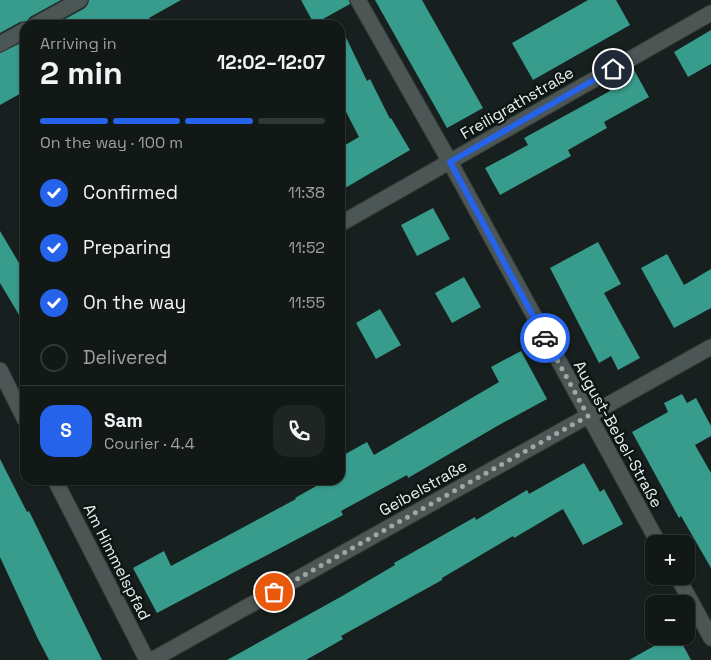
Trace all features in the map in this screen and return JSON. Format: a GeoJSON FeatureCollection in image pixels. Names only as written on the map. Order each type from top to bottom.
{"type":"FeatureCollection","features":[{"type":"Feature","properties":{"kind":"street"},"geometry":{"type":"LineString","coordinates":[[44,20],[80,0]]}},
{"type":"Feature","properties":{"kind":"street","name":"August-Bebel-Straße"},"geometry":{"type":"LineString","coordinates":[[358,0],[450,162],[654,535]]}},
{"type":"Feature","properties":{"kind":"street","name":"Freiligrathstraße"},"geometry":{"type":"LineString","coordinates":[[345,221],[711,14]]}},
{"type":"Feature","properties":{"kind":"street"},"geometry":{"type":"LineString","coordinates":[[0,44],[20,33]]}},
{"type":"Feature","properties":{"kind":"street","name":"Geibelstraße"},"geometry":{"type":"LineString","coordinates":[[152,660],[711,347]]}},
{"type":"Feature","properties":{"kind":"street"},"geometry":{"type":"LineString","coordinates":[[0,370],[20,400]]}},
{"type":"Feature","properties":{"kind":"street","name":"Am Himmelspfad"},"geometry":{"type":"LineString","coordinates":[[58,485],[147,660]]}},
{"type":"Feature","properties":{"kind":"street"},"geometry":{"type":"LineString","coordinates":[[682,585],[711,638]]}},
{"type":"Feature","properties":{"kind":"building"},"geometry":{"type":"Polygon","coordinates":[[[0,0],[61,0],[28,20],[20,20],[20,22],[0,33],[0,0]]]}},
{"type":"Feature","properties":{"kind":"building"},"geometry":{"type":"Polygon","coordinates":[[[89,0],[181,0],[149,18],[150,20],[63,20],[85,8],[89,0]]]}},
{"type":"Feature","properties":{"kind":"building"},"geometry":{"type":"Polygon","coordinates":[[[301,0],[349,0],[350,4],[321,20],[312,20],[301,0]]]}},
{"type":"Feature","properties":{"kind":"building"},"geometry":{"type":"Polygon","coordinates":[[[375,0],[422,0],[483,108],[447,128],[375,0]]]}},
{"type":"Feature","properties":{"kind":"building"},"geometry":{"type":"Polygon","coordinates":[[[588,0],[616,0],[630,25],[533,80],[512,43],[588,0]]]}},
{"type":"Feature","properties":{"kind":"building"},"geometry":{"type":"Polygon","coordinates":[[[711,30],[711,64],[688,77],[674,52],[711,30]]]}},
{"type":"Feature","properties":{"kind":"building"},"geometry":{"type":"Polygon","coordinates":[[[345,35],[367,81],[370,79],[390,119],[410,150],[345,188],[345,145],[359,137],[345,110],[345,35]]]}},
{"type":"Feature","properties":{"kind":"building"},"geometry":{"type":"Polygon","coordinates":[[[20,43],[20,94],[0,105],[0,53],[20,43]]]}},
{"type":"Feature","properties":{"kind":"building"},"geometry":{"type":"Polygon","coordinates":[[[634,70],[649,97],[604,122],[607,128],[568,150],[571,156],[500,195],[485,168],[528,145],[524,138],[610,91],[607,85],[634,70]]]}},
{"type":"Feature","properties":{"kind":"building"},"geometry":{"type":"Polygon","coordinates":[[[433,208],[450,239],[417,256],[401,225],[433,208]]]}},
{"type":"Feature","properties":{"kind":"building"},"geometry":{"type":"Polygon","coordinates":[[[0,231],[20,265],[20,317],[0,283],[0,231]]]}},
{"type":"Feature","properties":{"kind":"building"},"geometry":{"type":"Polygon","coordinates":[[[598,242],[621,284],[604,293],[640,358],[618,370],[611,356],[599,363],[550,268],[598,242]]]}},
{"type":"Feature","properties":{"kind":"building"},"geometry":{"type":"Polygon","coordinates":[[[667,254],[684,285],[711,269],[711,308],[674,328],[641,268],[667,254]]]}},
{"type":"Feature","properties":{"kind":"building"},"geometry":{"type":"Polygon","coordinates":[[[464,277],[481,307],[452,323],[435,293],[464,277]]]}},
{"type":"Feature","properties":{"kind":"building"},"geometry":{"type":"Polygon","coordinates":[[[380,309],[401,345],[376,359],[356,323],[380,309]]]}},
{"type":"Feature","properties":{"kind":"building"},"geometry":{"type":"Polygon","coordinates":[[[521,351],[547,399],[408,478],[407,475],[341,511],[343,515],[157,613],[133,568],[164,551],[171,566],[296,499],[318,485],[345,485],[345,454],[367,442],[374,455],[499,382],[491,367],[521,351]]]}},
{"type":"Feature","properties":{"kind":"building"},"geometry":{"type":"Polygon","coordinates":[[[682,394],[687,403],[696,398],[711,426],[711,436],[695,445],[711,473],[711,568],[695,540],[695,535],[692,535],[681,516],[679,518],[632,432],[668,412],[664,403],[682,394]]]}},
{"type":"Feature","properties":{"kind":"building"},"geometry":{"type":"Polygon","coordinates":[[[0,459],[27,512],[29,511],[102,660],[49,660],[37,637],[0,557],[0,459]]]}},
{"type":"Feature","properties":{"kind":"building"},"geometry":{"type":"Polygon","coordinates":[[[584,463],[600,492],[604,489],[623,524],[583,545],[563,509],[514,538],[513,536],[442,578],[442,580],[341,636],[343,639],[306,660],[227,660],[344,595],[395,565],[394,563],[475,517],[476,520],[527,490],[529,494],[584,463]]]}},
{"type":"Feature","properties":{"kind":"building"},"geometry":{"type":"Polygon","coordinates":[[[656,645],[683,645],[691,660],[629,660],[656,645]]]}},
{"type":"Feature","properties":{"kind":"way so far"},"geometry":{"type":"LineString","coordinates":[[274,592],[588,416],[545,338]]}},
{"type":"Feature","properties":{"kind":"route"},"geometry":{"type":"LineString","coordinates":[[545,338],[450,162],[613,69]]}}]}
